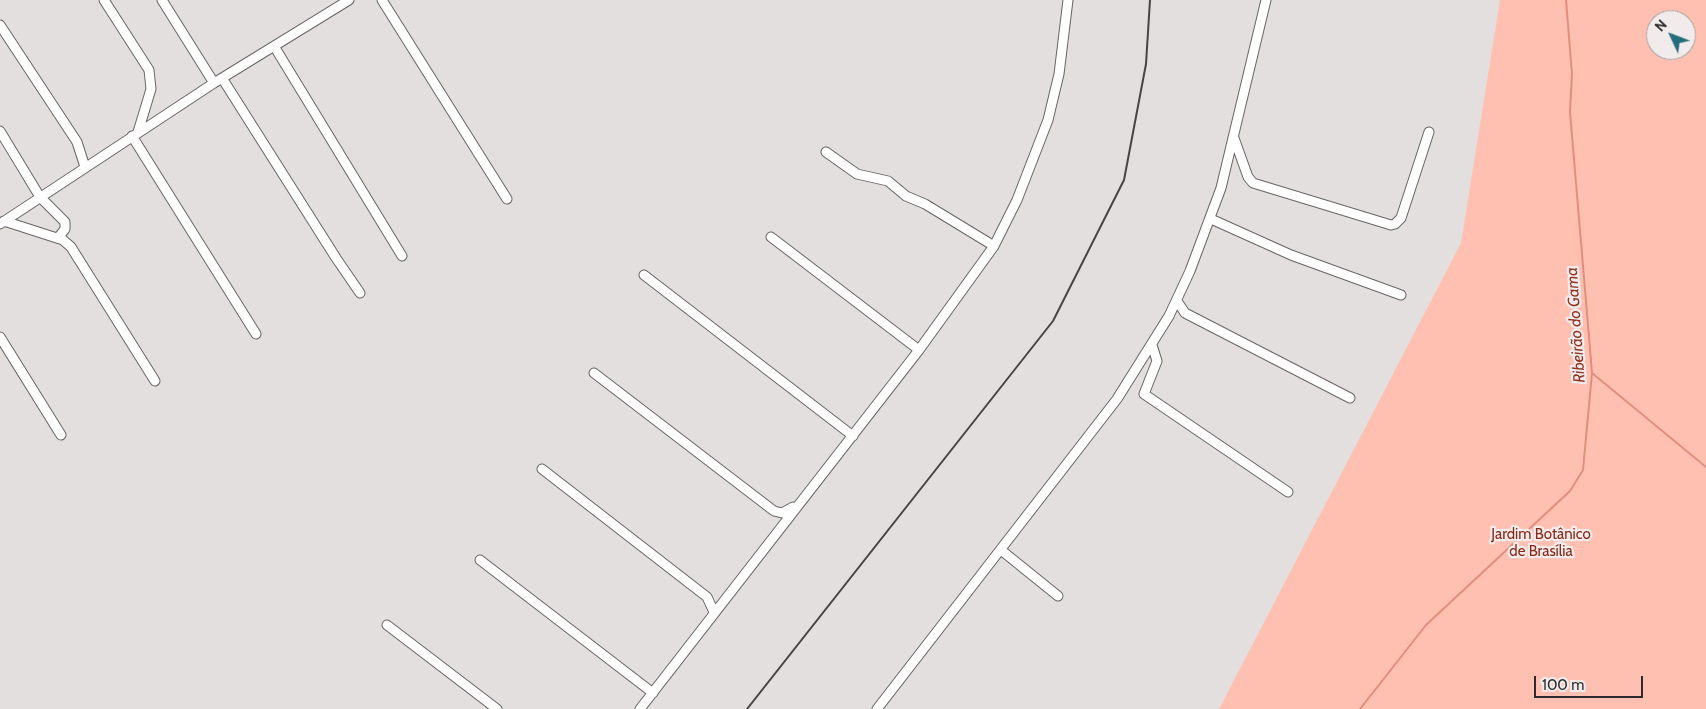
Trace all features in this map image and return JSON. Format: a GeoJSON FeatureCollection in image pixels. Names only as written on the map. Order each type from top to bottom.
{"type":"FeatureCollection","features":[{"type":"Feature","properties":{"kind":"street"},"geometry":{"type":"LineString","coordinates":[[104,0],[149,70],[151,90],[135,134]]}},
{"type":"Feature","properties":{"kind":"street"},"geometry":{"type":"LineString","coordinates":[[162,0],[214,83]]}},
{"type":"Feature","properties":{"kind":"street"},"geometry":{"type":"LineString","coordinates":[[2,223],[214,83],[349,0]]}},
{"type":"Feature","properties":{"kind":"street"},"geometry":{"type":"LineString","coordinates":[[382,0],[507,199]]}},
{"type":"Feature","properties":{"kind":"street"},"geometry":{"type":"LineString","coordinates":[[640,709],[919,350],[994,246],[1020,192],[1048,120],[1059,74],[1068,0]]}},
{"type":"Feature","properties":{"kind":"street"},"geometry":{"type":"LineString","coordinates":[[878,708],[1116,399],[1169,316],[1211,219],[1234,138],[1266,0]]}},
{"type":"Feature","properties":{"kind":"street"},"geometry":{"type":"LineString","coordinates":[[0,25],[77,142],[85,167]]}},
{"type":"Feature","properties":{"kind":"street"},"geometry":{"type":"LineString","coordinates":[[274,46],[402,256]]}},
{"type":"Feature","properties":{"kind":"street"},"geometry":{"type":"LineString","coordinates":[[222,78],[360,293]]}},
{"type":"Feature","properties":{"kind":"street"},"geometry":{"type":"LineString","coordinates":[[0,131],[40,197],[65,222],[65,229],[58,238]]}},
{"type":"Feature","properties":{"kind":"street"},"geometry":{"type":"LineString","coordinates":[[1234,138],[1248,177],[1253,183],[1391,225],[1401,218],[1429,132]]}},
{"type":"Feature","properties":{"kind":"street"},"geometry":{"type":"LineString","coordinates":[[135,134],[256,334]]}},
{"type":"Feature","properties":{"kind":"street"},"geometry":{"type":"LineString","coordinates":[[826,152],[857,174],[888,181],[906,196],[925,204],[994,246]]}},
{"type":"Feature","properties":{"kind":"street"},"geometry":{"type":"LineString","coordinates":[[1211,219],[1291,255],[1401,295]]}},
{"type":"Feature","properties":{"kind":"street"},"geometry":{"type":"LineString","coordinates":[[2,223],[58,238],[71,247],[155,381]]}},
{"type":"Feature","properties":{"kind":"street"},"geometry":{"type":"LineString","coordinates":[[771,237],[919,350]]}},
{"type":"Feature","properties":{"kind":"street"},"geometry":{"type":"LineString","coordinates":[[644,275],[853,436]]}},
{"type":"Feature","properties":{"kind":"street"},"geometry":{"type":"LineString","coordinates":[[1177,301],[1185,313],[1350,398]]}},
{"type":"Feature","properties":{"kind":"street"},"geometry":{"type":"LineString","coordinates":[[1169,316],[1185,313]]}},
{"type":"Feature","properties":{"kind":"street"},"geometry":{"type":"LineString","coordinates":[[0,337],[61,435]]}},
{"type":"Feature","properties":{"kind":"street"},"geometry":{"type":"LineString","coordinates":[[1152,345],[1157,361],[1144,394],[1288,492]]}},
{"type":"Feature","properties":{"kind":"street"},"geometry":{"type":"LineString","coordinates":[[594,373],[774,510],[785,512],[801,501]]}},
{"type":"Feature","properties":{"kind":"street"},"geometry":{"type":"LineString","coordinates":[[542,468],[708,597],[714,612]]}},
{"type":"Feature","properties":{"kind":"street"},"geometry":{"type":"LineString","coordinates":[[1001,550],[1058,596]]}},
{"type":"Feature","properties":{"kind":"street"},"geometry":{"type":"LineString","coordinates":[[480,560],[653,693]]}},
{"type":"Feature","properties":{"kind":"street"},"geometry":{"type":"LineString","coordinates":[[708,597],[726,598]]}},
{"type":"Feature","properties":{"kind":"street"},"geometry":{"type":"LineString","coordinates":[[387,625],[497,709]]}},
{"type":"Feature","properties":{"kind":"green space","name":"Jardim Botânico de Brasília"},"geometry":{"type":"Polygon","coordinates":[[[1500,0],[1706,0],[1706,709],[1219,709],[1461,243],[1500,0]]]}},
{"type":"Feature","properties":{"kind":"waterway","name":"Ribeirão do Gama"},"geometry":{"type":"LineString","coordinates":[[1360,709],[1426,625],[1570,491],[1583,470],[1592,373],[1570,112],[1572,74],[1566,0]]}},
{"type":"Feature","properties":{"kind":"waterway"},"geometry":{"type":"LineString","coordinates":[[1592,373],[1706,467]]}},
{"type":"Feature","properties":{"kind":"railway"},"geometry":{"type":"LineString","coordinates":[[747,709],[1053,321],[1124,180],[1146,64],[1150,0]]}}]}
